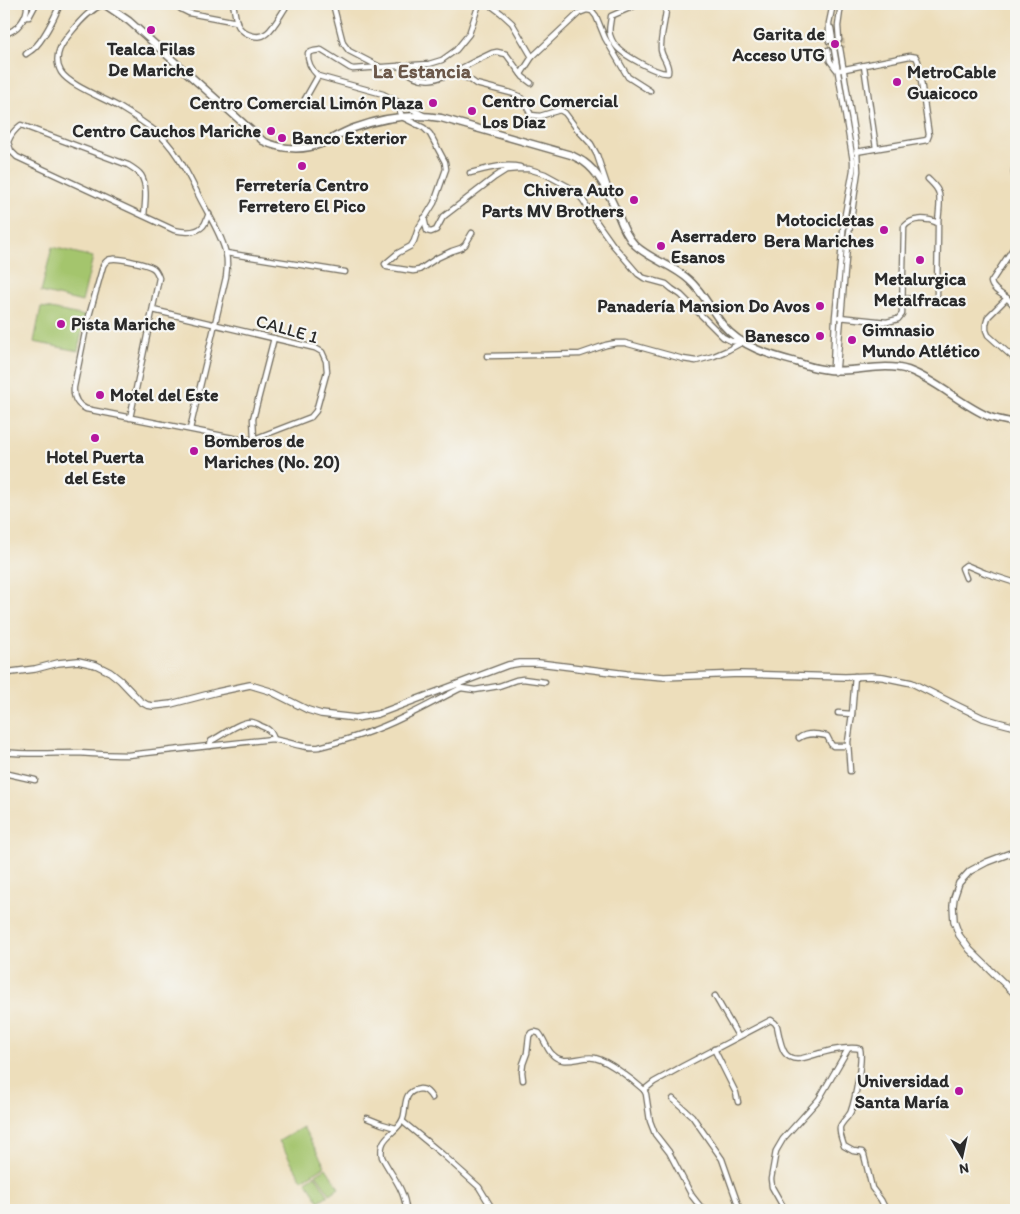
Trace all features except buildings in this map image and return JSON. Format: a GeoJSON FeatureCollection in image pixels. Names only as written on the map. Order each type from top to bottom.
{"type":"FeatureCollection","features":[{"type":"Feature","properties":{"kind":"main road"},"geometry":{"type":"LineString","coordinates":[[103,4],[111,6],[129,21],[263,141],[273,146],[309,148],[352,128],[388,118],[424,115],[441,118],[571,155],[584,162],[594,172],[610,196],[626,235],[634,244],[644,253],[690,280],[724,326],[743,342],[761,351],[835,372],[880,367],[902,368],[923,377],[983,413],[1016,422]]}},
{"type":"Feature","properties":{"kind":"main road"},"geometry":{"type":"LineString","coordinates":[[4,673],[34,670],[58,662],[78,662],[106,669],[120,680],[140,701],[147,705],[171,704],[250,685],[274,693],[308,710],[356,718],[383,712],[460,686],[508,665],[530,663],[555,664],[664,677],[740,674],[763,676],[883,677],[909,682],[983,718],[1016,727]]}},
{"type":"Feature","properties":{"kind":"main road"},"geometry":{"type":"LineString","coordinates":[[1016,851],[994,858],[978,866],[964,877],[959,883],[953,906],[954,921],[959,935],[970,950],[1016,995]]}},
{"type":"Feature","properties":{"kind":"street"},"geometry":{"type":"LineString","coordinates":[[4,34],[20,24],[27,4]]}},
{"type":"Feature","properties":{"kind":"street"},"geometry":{"type":"LineString","coordinates":[[24,17],[29,17],[36,4]]}},
{"type":"Feature","properties":{"kind":"street"},"geometry":{"type":"LineString","coordinates":[[26,54],[40,41],[57,12],[58,4]]}},
{"type":"Feature","properties":{"kind":"street"},"geometry":{"type":"LineString","coordinates":[[103,4],[94,8],[82,18],[62,44],[57,60],[61,70],[66,78],[119,107],[155,131],[179,158],[219,233],[226,253],[227,271],[190,429]]}},
{"type":"Feature","properties":{"kind":"street"},"geometry":{"type":"LineString","coordinates":[[175,4],[181,10],[189,13],[237,22]]}},
{"type":"Feature","properties":{"kind":"street"},"geometry":{"type":"LineString","coordinates":[[233,4],[239,27],[255,37],[267,34],[288,4]]}},
{"type":"Feature","properties":{"kind":"street"},"geometry":{"type":"LineString","coordinates":[[333,4],[343,43],[349,52],[382,68]]}},
{"type":"Feature","properties":{"kind":"street"},"geometry":{"type":"LineString","coordinates":[[424,115],[383,94],[318,76],[313,71],[307,57],[308,54],[321,50],[350,68],[359,69],[433,64],[448,57],[456,50],[468,34],[479,4]]}},
{"type":"Feature","properties":{"kind":"street"},"geometry":{"type":"LineString","coordinates":[[489,4],[512,24],[532,57]]}},
{"type":"Feature","properties":{"kind":"street"},"geometry":{"type":"LineString","coordinates":[[639,4],[611,16],[610,34],[616,46],[626,54],[650,69],[668,73],[669,69],[661,52],[666,10],[659,4]]}},
{"type":"Feature","properties":{"kind":"street"},"geometry":{"type":"LineString","coordinates":[[830,41],[829,23],[834,4]]}},
{"type":"Feature","properties":{"kind":"street"},"geometry":{"type":"LineString","coordinates":[[840,39],[838,26],[841,4]]}},
{"type":"Feature","properties":{"kind":"street"},"geometry":{"type":"LineString","coordinates":[[521,74],[532,57],[579,13],[592,10],[605,38],[628,77],[650,91]]}},
{"type":"Feature","properties":{"kind":"street"},"geometry":{"type":"LineString","coordinates":[[616,46],[616,55]]}},
{"type":"Feature","properties":{"kind":"street"},"geometry":{"type":"LineString","coordinates":[[835,372],[847,247],[858,171],[839,67],[835,49],[830,61],[839,67],[864,66],[910,56],[916,57],[929,135],[927,140],[855,152]]}},
{"type":"Feature","properties":{"kind":"street"},"geometry":{"type":"LineString","coordinates":[[399,66],[408,74],[423,79],[438,78],[497,52],[506,54],[521,74],[532,83]]}},
{"type":"Feature","properties":{"kind":"street"},"geometry":{"type":"LineString","coordinates":[[864,66],[876,148]]}},
{"type":"Feature","properties":{"kind":"street"},"geometry":{"type":"LineString","coordinates":[[451,73],[469,79],[476,84],[519,96],[532,115],[540,116],[560,110],[565,113],[598,155],[610,196]]}},
{"type":"Feature","properties":{"kind":"street"},"geometry":{"type":"LineString","coordinates":[[305,99],[318,76]]}},
{"type":"Feature","properties":{"kind":"street"},"geometry":{"type":"LineString","coordinates":[[397,102],[402,117],[424,128],[430,134],[445,162],[446,169],[434,203],[418,229],[411,246],[398,253],[385,264],[387,267],[419,270],[437,258],[461,248],[472,233]]}},
{"type":"Feature","properties":{"kind":"street"},"geometry":{"type":"LineString","coordinates":[[144,216],[145,201],[142,176],[128,165],[21,125],[11,135],[8,142],[11,151],[17,157],[174,230],[186,232],[198,230],[203,226],[208,214]]}},
{"type":"Feature","properties":{"kind":"street"},"geometry":{"type":"LineString","coordinates":[[835,372],[832,366],[835,316],[844,220],[855,152]]}},
{"type":"Feature","properties":{"kind":"street"},"geometry":{"type":"LineString","coordinates":[[1016,154],[1014,172],[1016,192]]}},
{"type":"Feature","properties":{"kind":"street"},"geometry":{"type":"LineString","coordinates":[[470,173],[514,165],[545,174],[569,187],[583,200],[613,245],[638,274],[644,278],[666,284],[681,295],[723,338],[743,342]]}},
{"type":"Feature","properties":{"kind":"street"},"geometry":{"type":"LineString","coordinates":[[424,218],[427,231],[436,230],[443,217],[495,177],[506,170],[529,169]]}},
{"type":"Feature","properties":{"kind":"street"},"geometry":{"type":"LineString","coordinates":[[902,298],[928,301],[936,298],[937,295],[939,193],[928,178]]}},
{"type":"Feature","properties":{"kind":"street"},"geometry":{"type":"LineString","coordinates":[[835,316],[893,322],[898,320],[902,314],[904,227],[909,222],[923,219],[938,223]]}},
{"type":"Feature","properties":{"kind":"street"},"geometry":{"type":"LineString","coordinates":[[1016,244],[991,282],[994,289],[1007,298],[1016,308]]}},
{"type":"Feature","properties":{"kind":"street"},"geometry":{"type":"LineString","coordinates":[[226,253],[345,272]]}},
{"type":"Feature","properties":{"kind":"street","name":"CALLE 1"},"geometry":{"type":"LineString","coordinates":[[114,258],[142,264],[152,268],[157,273],[159,278],[153,310],[315,348],[322,352],[326,360],[327,371],[316,411],[311,417],[254,439],[244,440],[81,407],[73,393],[74,387],[88,323],[103,266],[107,260],[114,258]]}},
{"type":"Feature","properties":{"kind":"street"},"geometry":{"type":"LineString","coordinates":[[1007,298],[988,317],[986,332],[1016,360]]}},
{"type":"Feature","properties":{"kind":"street"},"geometry":{"type":"LineString","coordinates":[[130,418],[153,310]]}},
{"type":"Feature","properties":{"kind":"street"},"geometry":{"type":"LineString","coordinates":[[254,439],[253,419],[274,338]]}},
{"type":"Feature","properties":{"kind":"street"},"geometry":{"type":"LineString","coordinates":[[487,356],[580,354],[606,345],[625,343],[696,361],[714,356],[743,342]]}},
{"type":"Feature","properties":{"kind":"street"},"geometry":{"type":"LineString","coordinates":[[966,578],[962,568],[966,565],[1016,583]]}},
{"type":"Feature","properties":{"kind":"street"},"geometry":{"type":"LineString","coordinates":[[850,771],[848,742],[855,676]]}},
{"type":"Feature","properties":{"kind":"street"},"geometry":{"type":"LineString","coordinates":[[4,752],[18,754],[76,753],[128,755],[274,739],[312,748],[340,742],[400,720],[433,704],[460,686],[475,690],[499,686],[522,679],[545,682]]}},
{"type":"Feature","properties":{"kind":"street"},"geometry":{"type":"LineString","coordinates":[[838,713],[852,714]]}},
{"type":"Feature","properties":{"kind":"street"},"geometry":{"type":"LineString","coordinates":[[210,746],[211,741],[250,722],[268,729],[274,739]]}},
{"type":"Feature","properties":{"kind":"street"},"geometry":{"type":"LineString","coordinates":[[800,738],[811,734],[822,735],[827,736],[833,746],[848,746]]}},
{"type":"Feature","properties":{"kind":"street"},"geometry":{"type":"LineString","coordinates":[[4,773],[34,780]]}},
{"type":"Feature","properties":{"kind":"street"},"geometry":{"type":"LineString","coordinates":[[715,996],[738,1036]]}},
{"type":"Feature","properties":{"kind":"street"},"geometry":{"type":"LineString","coordinates":[[644,1090],[654,1082],[771,1020],[777,1026],[784,1052],[791,1058],[802,1059],[823,1052],[857,1048],[862,1053],[851,1110],[840,1128],[842,1141],[848,1149],[862,1152],[864,1155],[872,1188],[886,1210]]}},
{"type":"Feature","properties":{"kind":"street"},"geometry":{"type":"LineString","coordinates":[[523,1080],[523,1064],[527,1053],[528,1041],[531,1033],[535,1032],[539,1033],[549,1051],[556,1058],[569,1061],[597,1058],[622,1073],[644,1090],[650,1121],[655,1134],[669,1152],[692,1196],[702,1210]]}},
{"type":"Feature","properties":{"kind":"street"},"geometry":{"type":"LineString","coordinates":[[714,1049],[736,1093],[738,1102]]}},
{"type":"Feature","properties":{"kind":"street"},"geometry":{"type":"LineString","coordinates":[[785,1210],[772,1187],[771,1179],[776,1151],[783,1139],[820,1099],[848,1049]]}},
{"type":"Feature","properties":{"kind":"street"},"geometry":{"type":"LineString","coordinates":[[406,1210],[402,1190],[382,1157],[383,1141],[402,1121],[406,1099],[410,1094],[415,1090],[421,1089],[426,1090],[432,1098]]}},
{"type":"Feature","properties":{"kind":"street"},"geometry":{"type":"LineString","coordinates":[[673,1099],[692,1116],[722,1159],[740,1210]]}},
{"type":"Feature","properties":{"kind":"street"},"geometry":{"type":"LineString","coordinates":[[367,1118],[396,1128]]}},
{"type":"Feature","properties":{"kind":"street"},"geometry":{"type":"LineString","coordinates":[[402,1121],[479,1187],[493,1210]]}},
{"type":"Feature","properties":{"kind":"green space"},"geometry":{"type":"Polygon","coordinates":[[[52,247],[93,257],[82,302],[41,292],[52,247]]]}},
{"type":"Feature","properties":{"kind":"green space","name":"Pista Mariche"},"geometry":{"type":"Polygon","coordinates":[[[41,307],[85,316],[78,351],[34,342],[41,307]]]}},
{"type":"Feature","properties":{"kind":"green space"},"geometry":{"type":"Polygon","coordinates":[[[303,1127],[325,1166],[302,1180],[279,1141],[303,1127]]]}},
{"type":"Feature","properties":{"kind":"green space"},"geometry":{"type":"Polygon","coordinates":[[[326,1168],[339,1188],[330,1194],[316,1174],[326,1168]]]}},
{"type":"Feature","properties":{"kind":"green space"},"geometry":{"type":"Polygon","coordinates":[[[315,1175],[328,1195],[319,1201],[306,1181],[315,1175]]]}},
{"type":"Feature","properties":{"kind":"tunnel"},"geometry":{"type":"LineString","coordinates":[[842,39],[843,48]]}},
{"type":"Feature","properties":{"kind":"tunnel"},"geometry":{"type":"LineString","coordinates":[[829,41],[830,49]]}},
{"type":"Feature","properties":{"kind":"place","name":"Tealca Filas De Mariche"},"geometry":{"type":"Point","coordinates":[151,30]}},
{"type":"Feature","properties":{"kind":"place","name":"Garita de Acceso UTG"},"geometry":{"type":"Point","coordinates":[835,44]}},
{"type":"Feature","properties":{"kind":"place","name":"MetroCable Guaicoco"},"geometry":{"type":"Point","coordinates":[897,82]}},
{"type":"Feature","properties":{"kind":"place","name":"Centro Comercial Limón Plaza"},"geometry":{"type":"Point","coordinates":[433,103]}},
{"type":"Feature","properties":{"kind":"place","name":"Centro Comercial Los Díaz"},"geometry":{"type":"Point","coordinates":[472,111]}},
{"type":"Feature","properties":{"kind":"place","name":"Centro Cauchos Mariche"},"geometry":{"type":"Point","coordinates":[271,131]}},
{"type":"Feature","properties":{"kind":"place","name":"Banco Exterior"},"geometry":{"type":"Point","coordinates":[282,138]}},
{"type":"Feature","properties":{"kind":"place","name":"Ferretería Centro Ferretero El Pico"},"geometry":{"type":"Point","coordinates":[302,166]}},
{"type":"Feature","properties":{"kind":"place","name":"Chivera Auto Parts MV Brothers"},"geometry":{"type":"Point","coordinates":[634,200]}},
{"type":"Feature","properties":{"kind":"place","name":"Motocicletas Bera Mariches"},"geometry":{"type":"Point","coordinates":[884,230]}},
{"type":"Feature","properties":{"kind":"place","name":"Aserradero Esanos"},"geometry":{"type":"Point","coordinates":[661,246]}},
{"type":"Feature","properties":{"kind":"place","name":"Metalurgica Metalfracas"},"geometry":{"type":"Point","coordinates":[920,260]}},
{"type":"Feature","properties":{"kind":"place","name":"Panadería Mansion Do Avos"},"geometry":{"type":"Point","coordinates":[820,306]}},
{"type":"Feature","properties":{"kind":"place","name":"Pista Mariche"},"geometry":{"type":"Point","coordinates":[61,324]}},
{"type":"Feature","properties":{"kind":"place","name":"Banesco"},"geometry":{"type":"Point","coordinates":[820,336]}},
{"type":"Feature","properties":{"kind":"place","name":"Gimnasio Mundo Atlético"},"geometry":{"type":"Point","coordinates":[852,340]}},
{"type":"Feature","properties":{"kind":"place","name":"Motel del Este"},"geometry":{"type":"Point","coordinates":[100,395]}},
{"type":"Feature","properties":{"kind":"place","name":"Hotel Puerta del Este"},"geometry":{"type":"Point","coordinates":[95,438]}},
{"type":"Feature","properties":{"kind":"place","name":"Bomberos de Mariches (No. 20)"},"geometry":{"type":"Point","coordinates":[194,451]}},
{"type":"Feature","properties":{"kind":"place","name":"Universidad Santa María"},"geometry":{"type":"Point","coordinates":[959,1091]}},
{"type":"Feature","properties":{"kind":"district","name":"La Estancia"},"geometry":{"type":"Point","coordinates":[422,71]}}]}
